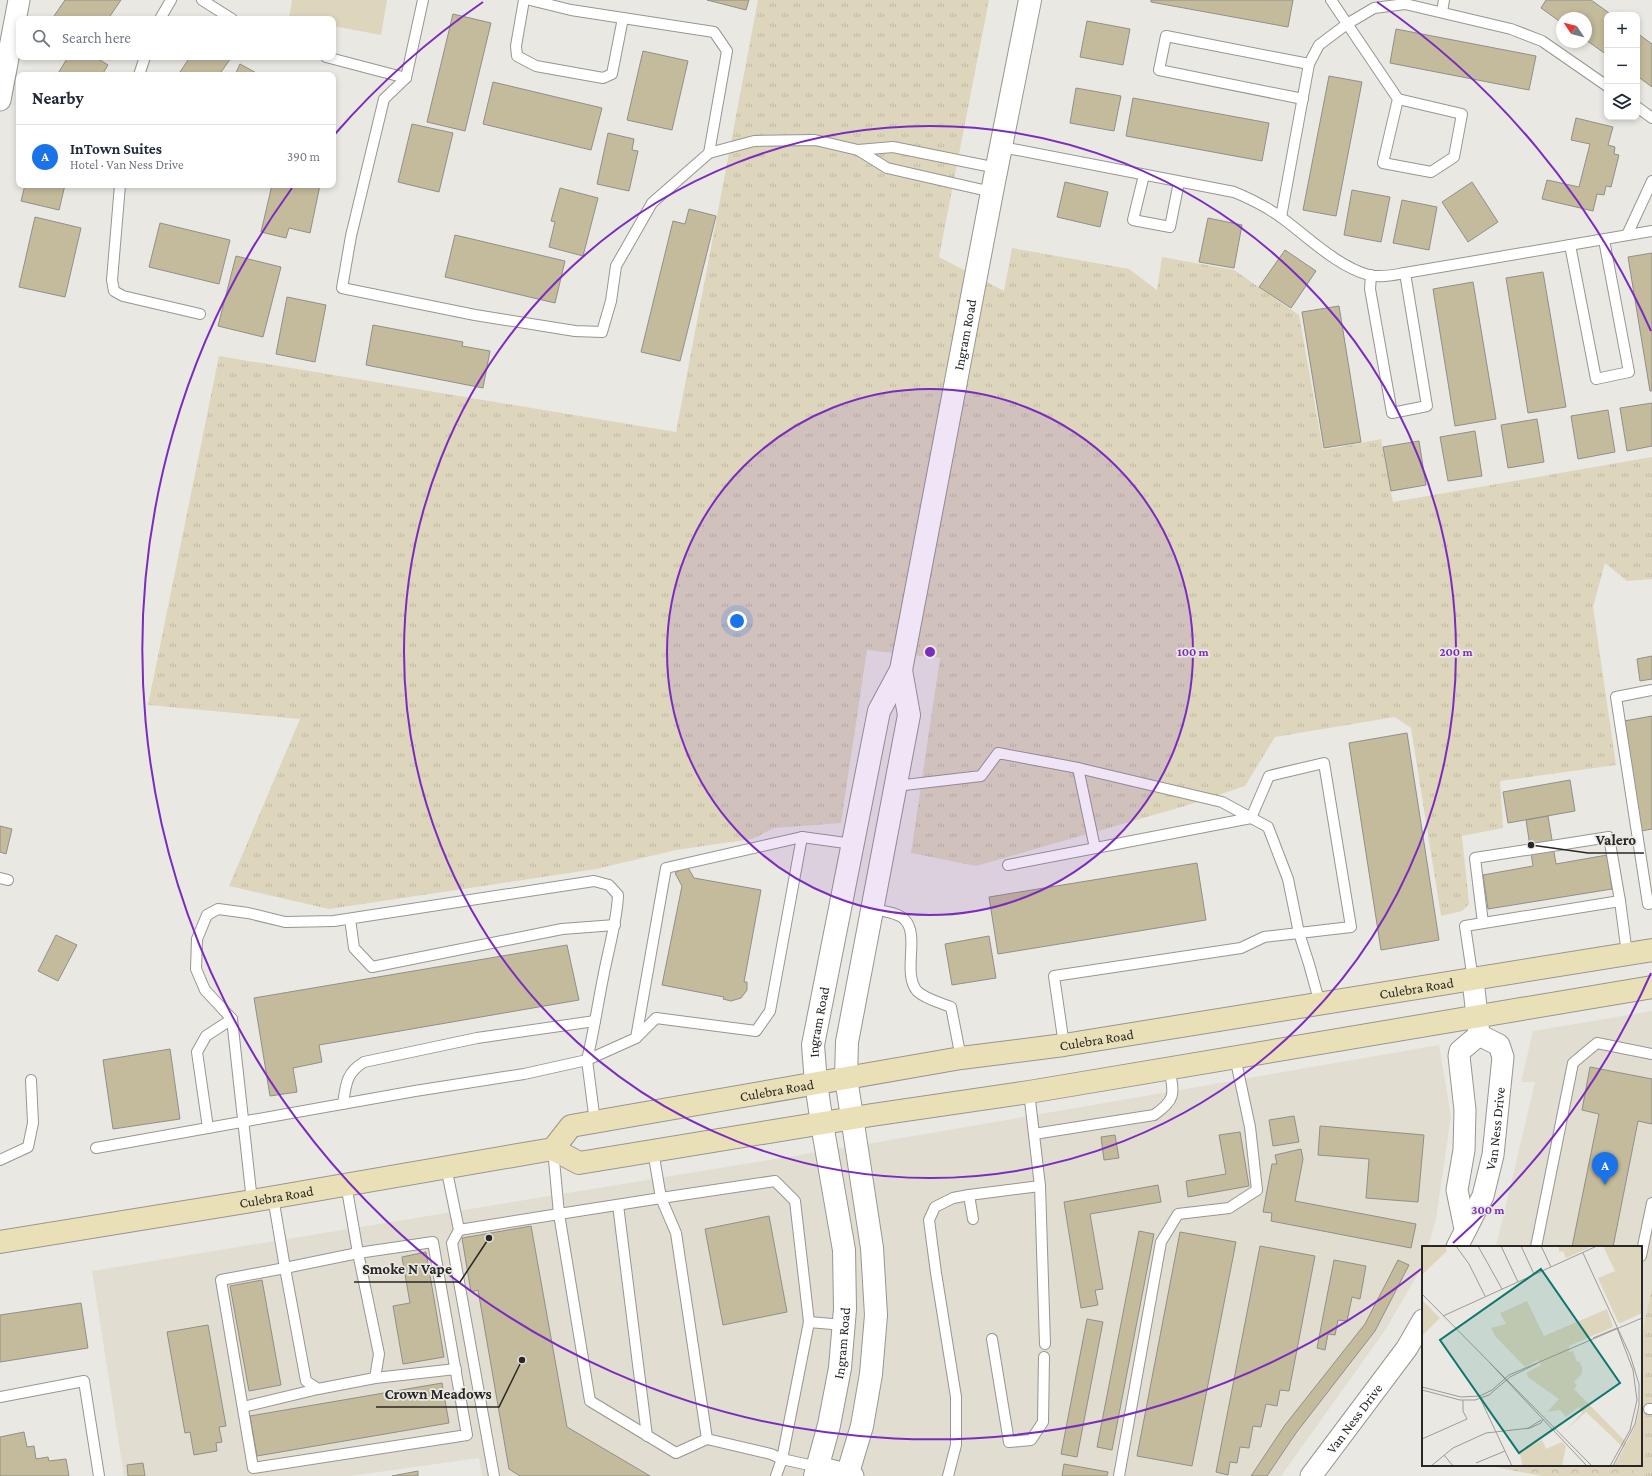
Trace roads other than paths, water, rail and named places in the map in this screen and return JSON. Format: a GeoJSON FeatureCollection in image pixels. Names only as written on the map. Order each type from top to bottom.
{"type":"FeatureCollection","features":[{"type":"Feature","properties":{"kind":"main road","name":"Culebra Road"},"geometry":{"type":"LineString","coordinates":[[0,1242],[252,1201],[553,1149],[571,1126],[960,1058],[1064,1045],[1652,950]]}},
{"type":"Feature","properties":{"kind":"main road"},"geometry":{"type":"LineString","coordinates":[[553,1149],[579,1163],[852,1118],[1029,1092],[1235,1057],[1478,1025],[1652,987]]}},
{"type":"Feature","properties":{"kind":"street"},"geometry":{"type":"LineString","coordinates":[[0,98],[19,0]]}},
{"type":"Feature","properties":{"kind":"street","name":"Ingram Road"},"geometry":{"type":"LineString","coordinates":[[817,1472],[829,1425],[840,1368],[845,1309],[844,1250],[822,1124],[816,1083],[813,1046],[879,711],[901,670],[1030,0]]}},
{"type":"Feature","properties":{"kind":"street","name":"Ingram Road"},"geometry":{"type":"LineString","coordinates":[[850,1476],[862,1426],[871,1374],[876,1315],[872,1248],[846,1078],[847,1042],[909,715],[901,670]]}},
{"type":"Feature","properties":{"kind":"street"},"geometry":{"type":"LineString","coordinates":[[1473,980],[1478,1025]]}},
{"type":"Feature","properties":{"kind":"street","name":"Van Ness Drive"},"geometry":{"type":"LineString","coordinates":[[1478,1025],[1499,1045],[1503,1057],[1493,1155],[1483,1196],[1461,1238],[1457,1190],[1464,1150],[1465,1110],[1459,1056],[1460,1051],[1478,1025]]}},
{"type":"Feature","properties":{"kind":"street","name":"Van Ness Drive"},"geometry":{"type":"LineString","coordinates":[[1311,1476],[1407,1348],[1422,1322]]}},
{"type":"Feature","properties":{"kind":"street"},"geometry":{"type":"LineString","coordinates":[[817,1472],[850,1476]]}},
{"type":"Feature","properties":{"kind":"lane"},"geometry":{"type":"LineString","coordinates":[[162,16],[171,0]]}},
{"type":"Feature","properties":{"kind":"lane"},"geometry":{"type":"LineString","coordinates":[[202,0],[227,16]]}},
{"type":"Feature","properties":{"kind":"lane"},"geometry":{"type":"LineString","coordinates":[[423,0],[406,78],[384,99],[351,236],[342,288],[475,315],[575,330],[602,332],[611,301],[616,266],[652,203],[709,153],[754,141],[815,140],[858,150],[894,147],[999,158],[1044,155],[1234,192],[1258,202],[1339,260],[1359,272],[1370,275],[1386,276],[1652,231]]}},
{"type":"Feature","properties":{"kind":"lane"},"geometry":{"type":"LineString","coordinates":[[524,0],[516,46],[517,56],[536,66],[603,78],[612,74],[623,18]]}},
{"type":"Feature","properties":{"kind":"lane"},"geometry":{"type":"LineString","coordinates":[[530,0],[571,10],[714,32],[727,51],[709,153]]}},
{"type":"Feature","properties":{"kind":"lane"},"geometry":{"type":"LineString","coordinates":[[1331,0],[1398,99],[1462,114],[1454,157],[1431,172],[1383,163],[1398,99]]}},
{"type":"Feature","properties":{"kind":"lane"},"geometry":{"type":"LineString","coordinates":[[1442,12],[1444,0]]}},
{"type":"Feature","properties":{"kind":"lane"},"geometry":{"type":"LineString","coordinates":[[1281,217],[1309,64],[1319,45],[1347,24],[1374,8],[1405,2],[1511,28],[1542,41],[1604,84]]}},
{"type":"Feature","properties":{"kind":"lane"},"geometry":{"type":"LineString","coordinates":[[1303,99],[1159,70],[1166,36],[1309,64]]}},
{"type":"Feature","properties":{"kind":"lane"},"geometry":{"type":"LineString","coordinates":[[140,72],[144,60]]}},
{"type":"Feature","properties":{"kind":"lane"},"geometry":{"type":"LineString","coordinates":[[336,60],[406,78]]}},
{"type":"Feature","properties":{"kind":"lane"},"geometry":{"type":"LineString","coordinates":[[1640,109],[1652,118]]}},
{"type":"Feature","properties":{"kind":"lane"},"geometry":{"type":"LineString","coordinates":[[858,150],[887,168],[992,192]]}},
{"type":"Feature","properties":{"kind":"lane"},"geometry":{"type":"LineString","coordinates":[[1144,175],[1133,220],[1170,227],[1179,182]]}},
{"type":"Feature","properties":{"kind":"lane"},"geometry":{"type":"LineString","coordinates":[[1627,235],[1652,181]]}},
{"type":"Feature","properties":{"kind":"lane"},"geometry":{"type":"LineString","coordinates":[[120,188],[112,280],[114,291],[124,296],[200,314]]}},
{"type":"Feature","properties":{"kind":"lane"},"geometry":{"type":"LineString","coordinates":[[1570,245],[1596,379],[1629,372],[1604,240]]}},
{"type":"Feature","properties":{"kind":"lane"},"geometry":{"type":"LineString","coordinates":[[1370,275],[1370,289],[1392,413],[1426,406],[1405,273]]}},
{"type":"Feature","properties":{"kind":"lane"},"geometry":{"type":"LineString","coordinates":[[1652,690],[1616,697],[1648,904],[1652,903]]}},
{"type":"Feature","properties":{"kind":"lane"},"geometry":{"type":"LineString","coordinates":[[896,786],[981,776],[998,753],[1078,768],[1222,802],[1268,827],[1288,879],[1300,933],[1310,964],[1320,1004]]}},
{"type":"Feature","properties":{"kind":"lane"},"geometry":{"type":"LineString","coordinates":[[1064,1045],[1054,976],[1242,948],[1264,937],[1351,927],[1324,763],[1269,776],[1251,818]]}},
{"type":"Feature","properties":{"kind":"lane"},"geometry":{"type":"LineString","coordinates":[[1078,768],[1095,848]]}},
{"type":"Feature","properties":{"kind":"lane"},"geometry":{"type":"LineString","coordinates":[[1008,865],[1251,818]]}},
{"type":"Feature","properties":{"kind":"lane"},"geometry":{"type":"LineString","coordinates":[[636,1038],[666,868],[802,837],[853,844]]}},
{"type":"Feature","properties":{"kind":"lane"},"geometry":{"type":"LineString","coordinates":[[96,1148],[243,1121],[524,1074],[586,1060],[636,1038],[656,1018],[756,1032],[770,1011],[802,837]]}},
{"type":"Feature","properties":{"kind":"lane"},"geometry":{"type":"LineString","coordinates":[[1483,923],[1475,858],[1609,837],[1627,954]]}},
{"type":"Feature","properties":{"kind":"lane"},"geometry":{"type":"LineString","coordinates":[[252,1201],[232,1019],[205,990],[196,969],[197,939],[207,915],[218,910],[248,913],[285,922],[334,921],[594,881],[609,885],[618,895],[617,915],[608,949],[595,1021],[586,1060],[595,1122]]}},
{"type":"Feature","properties":{"kind":"lane"},"geometry":{"type":"LineString","coordinates":[[1473,980],[1464,926],[1620,901]]}},
{"type":"Feature","properties":{"kind":"lane"},"geometry":{"type":"LineString","coordinates":[[872,909],[892,913],[904,919],[910,930],[911,982],[919,992],[951,1007],[960,1058]]}},
{"type":"Feature","properties":{"kind":"lane"},"geometry":{"type":"LineString","coordinates":[[350,919],[354,948],[372,967],[562,929],[615,925]]}},
{"type":"Feature","properties":{"kind":"lane"},"geometry":{"type":"LineString","coordinates":[[208,1128],[197,1052],[206,1036],[232,1019]]}},
{"type":"Feature","properties":{"kind":"lane"},"geometry":{"type":"LineString","coordinates":[[343,1104],[347,1079],[354,1068],[364,1062],[477,1038],[595,1021]]}},
{"type":"Feature","properties":{"kind":"lane"},"geometry":{"type":"LineString","coordinates":[[1536,1246],[1573,1063],[1597,1043],[1652,1054]]}},
{"type":"Feature","properties":{"kind":"lane"},"geometry":{"type":"LineString","coordinates":[[1119,1476],[1161,1242],[1178,1214],[1229,1208],[1257,1190],[1250,1126],[1235,1057]]}},
{"type":"Feature","properties":{"kind":"lane"},"geometry":{"type":"LineString","coordinates":[[1034,1134],[1154,1115],[1166,1106],[1174,1092],[1169,1068]]}},
{"type":"Feature","properties":{"kind":"lane"},"geometry":{"type":"LineString","coordinates":[[0,1160],[28,1147],[33,1123],[31,1080]]}},
{"type":"Feature","properties":{"kind":"lane"},"geometry":{"type":"LineString","coordinates":[[1029,1092],[1040,1186],[1045,1344]]}},
{"type":"Feature","properties":{"kind":"lane"},"geometry":{"type":"LineString","coordinates":[[553,1149],[559,1214],[590,1401],[676,1453],[707,1439],[771,1454],[817,1472]]}},
{"type":"Feature","properties":{"kind":"lane"},"geometry":{"type":"LineString","coordinates":[[653,1151],[660,1198],[676,1233],[707,1439]]}},
{"type":"Feature","properties":{"kind":"lane"},"geometry":{"type":"LineString","coordinates":[[446,1167],[459,1230],[452,1243],[494,1476]]}},
{"type":"Feature","properties":{"kind":"lane"},"geometry":{"type":"LineString","coordinates":[[459,1230],[775,1181],[795,1201],[809,1322],[782,1459],[776,1476]]}},
{"type":"Feature","properties":{"kind":"lane"},"geometry":{"type":"LineString","coordinates":[[346,1184],[358,1253],[379,1354],[374,1378]]}},
{"type":"Feature","properties":{"kind":"lane"},"geometry":{"type":"LineString","coordinates":[[948,1476],[956,1445],[956,1397],[929,1220],[935,1207],[953,1198],[1040,1186]]}},
{"type":"Feature","properties":{"kind":"lane"},"geometry":{"type":"LineString","coordinates":[[969,1195],[973,1219]]}},
{"type":"Feature","properties":{"kind":"lane"},"geometry":{"type":"LineString","coordinates":[[273,1197],[306,1381],[318,1389]]}},
{"type":"Feature","properties":{"kind":"lane"},"geometry":{"type":"LineString","coordinates":[[1642,1251],[1652,1203]]}},
{"type":"Feature","properties":{"kind":"lane"},"geometry":{"type":"LineString","coordinates":[[618,1205],[647,1436]]}},
{"type":"Feature","properties":{"kind":"lane"},"geometry":{"type":"LineString","coordinates":[[433,1242],[467,1435],[253,1468],[221,1280],[285,1268],[358,1253],[433,1242]]}},
{"type":"Feature","properties":{"kind":"lane"},"geometry":{"type":"LineString","coordinates":[[809,1322],[844,1325]]}},
{"type":"Feature","properties":{"kind":"lane"},"geometry":{"type":"LineString","coordinates":[[992,1339],[1009,1442],[1031,1440],[1043,1422],[1044,1357]]}},
{"type":"Feature","properties":{"kind":"lane"},"geometry":{"type":"LineString","coordinates":[[243,1407],[318,1389],[374,1378],[456,1369]]}},
{"type":"Feature","properties":{"kind":"lane"},"geometry":{"type":"LineString","coordinates":[[5,1396],[84,1382],[99,1476]]}},
{"type":"Feature","properties":{"kind":"place","name":"Valero"},"geometry":{"type":"Point","coordinates":[1531,845]}},
{"type":"Feature","properties":{"kind":"place","name":"InTown Suites"},"geometry":{"type":"Point","coordinates":[1605,1185]}},
{"type":"Feature","properties":{"kind":"place","name":"Smoke N Vape"},"geometry":{"type":"Point","coordinates":[489,1238]}},
{"type":"Feature","properties":{"kind":"place","name":"Crown Meadows"},"geometry":{"type":"Point","coordinates":[522,1360]}}]}
